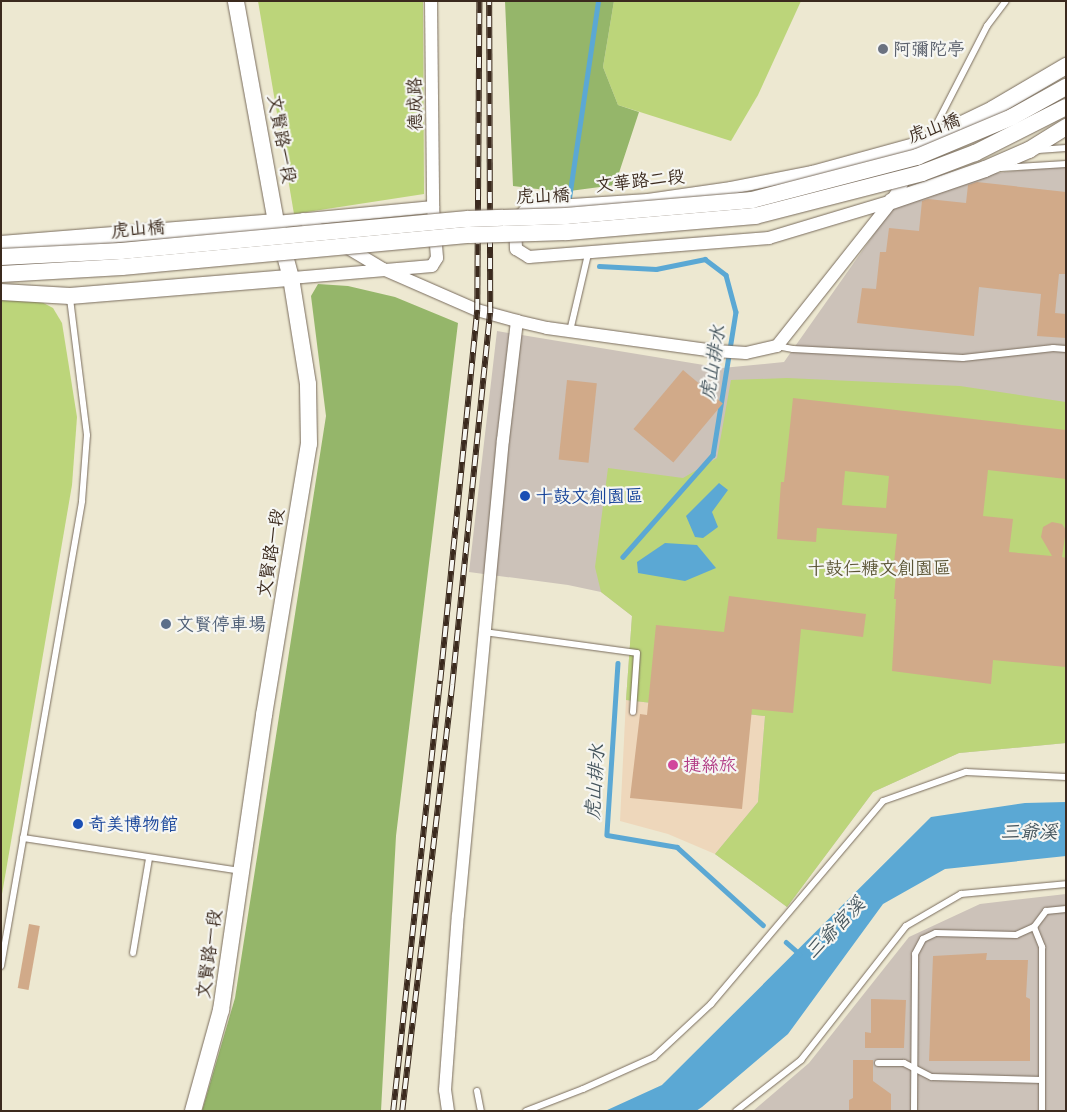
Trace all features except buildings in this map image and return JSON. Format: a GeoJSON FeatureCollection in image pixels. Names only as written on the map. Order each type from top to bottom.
{"type":"FeatureCollection","features":[{"type":"Feature","properties":{"kind":"street","name":"文賢路一段"},"geometry":{"type":"LineString","coordinates":[[192,1111],[221,1010],[241,871],[309,444],[308,384],[291,278],[276,222],[236,1]]}},
{"type":"Feature","properties":{"kind":"street","name":"德成路"},"geometry":{"type":"LineString","coordinates":[[431,1],[434,207]]}},
{"type":"Feature","properties":{"kind":"street"},"geometry":{"type":"LineString","coordinates":[[303,220],[383,269],[477,310],[517,321],[570,331],[716,351],[746,353],[777,346],[892,201],[929,140],[992,109],[1066,66]]}},
{"type":"Feature","properties":{"kind":"street","name":"虎山橋"},"geometry":{"type":"LineString","coordinates":[[1,258],[130,250],[468,219],[566,216],[752,200],[917,157],[1012,117],[1066,87]]}},
{"type":"Feature","properties":{"kind":"street","name":"虎山橋"},"geometry":{"type":"LineString","coordinates":[[1,274],[122,268],[470,235],[567,232],[755,216],[922,172],[975,153],[1066,107]]}},
{"type":"Feature","properties":{"kind":"street"},"geometry":{"type":"LineString","coordinates":[[892,201],[985,169],[1029,150],[1066,127]]}},
{"type":"Feature","properties":{"kind":"street","name":"文華路二段"},"geometry":{"type":"LineString","coordinates":[[892,201],[769,238],[588,254],[529,257],[516,249],[515,222],[527,208],[648,200],[731,188],[812,172],[929,140]]}},
{"type":"Feature","properties":{"kind":"street"},"geometry":{"type":"LineString","coordinates":[[1,244],[303,220],[434,207],[437,258],[432,266],[70,296],[1,292]]}},
{"type":"Feature","properties":{"kind":"street"},"geometry":{"type":"LineString","coordinates":[[448,1111],[444,1090],[484,632],[517,321]]}},
{"type":"Feature","properties":{"kind":"lane"},"geometry":{"type":"LineString","coordinates":[[929,140],[987,26],[1006,1]]}},
{"type":"Feature","properties":{"kind":"lane"},"geometry":{"type":"LineString","coordinates":[[1029,150],[1066,148]]}},
{"type":"Feature","properties":{"kind":"lane"},"geometry":{"type":"LineString","coordinates":[[985,169],[1066,164]]}},
{"type":"Feature","properties":{"kind":"lane"},"geometry":{"type":"LineString","coordinates":[[570,331],[588,254]]}},
{"type":"Feature","properties":{"kind":"lane"},"geometry":{"type":"LineString","coordinates":[[1,966],[82,501],[87,434],[70,296]]}},
{"type":"Feature","properties":{"kind":"lane"},"geometry":{"type":"LineString","coordinates":[[777,346],[793,349],[963,358],[1053,348],[1066,349]]}},
{"type":"Feature","properties":{"kind":"lane"},"geometry":{"type":"LineString","coordinates":[[484,632],[637,653],[633,712]]}},
{"type":"Feature","properties":{"kind":"lane"},"geometry":{"type":"LineString","coordinates":[[526,1111],[584,1089],[654,1057],[712,1004],[883,801],[966,772],[1066,777]]}},
{"type":"Feature","properties":{"kind":"lane"},"geometry":{"type":"LineString","coordinates":[[23,838],[241,871]]}},
{"type":"Feature","properties":{"kind":"lane"},"geometry":{"type":"LineString","coordinates":[[133,953],[149,858]]}},
{"type":"Feature","properties":{"kind":"lane"},"geometry":{"type":"LineString","coordinates":[[736,1111],[801,1060],[906,926],[961,894],[1066,884]]}},
{"type":"Feature","properties":{"kind":"lane"},"geometry":{"type":"LineString","coordinates":[[914,1111],[915,954],[923,939],[936,933],[1016,935],[1034,927],[1046,911],[1066,908]]}},
{"type":"Feature","properties":{"kind":"lane"},"geometry":{"type":"LineString","coordinates":[[1034,927],[1042,947],[1042,1111]]}},
{"type":"Feature","properties":{"kind":"lane"},"geometry":{"type":"LineString","coordinates":[[878,1063],[904,1063],[932,1077],[1042,1080]]}},
{"type":"Feature","properties":{"kind":"lane"},"geometry":{"type":"LineString","coordinates":[[477,1091],[481,1111]]}},
{"type":"Feature","properties":{"kind":"shaded area","name":"十鼓仁糖文創園區"},"geometry":{"type":"Polygon","coordinates":[[[1066,165],[1066,743],[959,753],[873,792],[787,907],[715,854],[758,802],[765,716],[626,700],[632,616],[601,592],[568,585],[469,572],[497,331],[722,368],[784,362],[898,200],[987,174],[1066,165]]]}},
{"type":"Feature","properties":{"kind":"shaded area"},"geometry":{"type":"Polygon","coordinates":[[[626,700],[765,715],[758,802],[715,854],[668,834],[620,821],[626,700]]]}},
{"type":"Feature","properties":{"kind":"shaded area"},"geometry":{"type":"Polygon","coordinates":[[[1066,894],[1066,1111],[753,1111],[809,1063],[909,937],[980,904],[1066,894]]]}},
{"type":"Feature","properties":{"kind":"green space"},"geometry":{"type":"Polygon","coordinates":[[[258,1],[423,1],[424,194],[294,214],[258,1]]]}},
{"type":"Feature","properties":{"kind":"green space"},"geometry":{"type":"Polygon","coordinates":[[[505,1],[614,1],[603,67],[618,105],[639,112],[615,185],[562,192],[513,186],[505,1]]]}},
{"type":"Feature","properties":{"kind":"green space"},"geometry":{"type":"Polygon","coordinates":[[[614,1],[801,1],[758,95],[731,141],[618,105],[603,67],[614,1]]]}},
{"type":"Feature","properties":{"kind":"green space"},"geometry":{"type":"Polygon","coordinates":[[[318,284],[348,286],[395,297],[458,323],[396,836],[381,1111],[202,1111],[235,998],[326,416],[311,296],[318,284]]]}},
{"type":"Feature","properties":{"kind":"green space"},"geometry":{"type":"Polygon","coordinates":[[[34,298],[53,308],[62,323],[77,417],[72,485],[1,900],[1,299],[34,298]]]}},
{"type":"Feature","properties":{"kind":"green space","name":"十鼓仁糖文創園區"},"geometry":{"type":"Polygon","coordinates":[[[787,378],[960,386],[1066,402],[1066,743],[959,753],[873,792],[787,907],[715,854],[758,802],[765,716],[626,700],[632,616],[601,592],[595,567],[608,468],[683,478],[717,458],[731,380],[787,378]]]}},
{"type":"Feature","properties":{"kind":"water"},"geometry":{"type":"Polygon","coordinates":[[[719,483],[728,490],[712,512],[718,527],[703,538],[695,537],[686,516],[719,483]]]}},
{"type":"Feature","properties":{"kind":"water"},"geometry":{"type":"Polygon","coordinates":[[[665,543],[697,545],[716,568],[685,581],[638,573],[637,562],[665,543]]]}},
{"type":"Feature","properties":{"kind":"water","name":"三爺溪"},"geometry":{"type":"Polygon","coordinates":[[[1066,802],[1066,856],[945,869],[883,904],[788,1034],[702,1107],[696,1111],[605,1111],[662,1085],[931,817],[1025,803],[1066,802]]]}},
{"type":"Feature","properties":{"kind":"waterway","name":"虎山排水"},"geometry":{"type":"LineString","coordinates":[[569,198],[598,1]]}},
{"type":"Feature","properties":{"kind":"waterway","name":"虎山排水"},"geometry":{"type":"LineString","coordinates":[[599,266],[656,269],[705,259],[726,275],[736,312],[713,455],[623,557]]}},
{"type":"Feature","properties":{"kind":"waterway","name":"虎山排水"},"geometry":{"type":"LineString","coordinates":[[618,663],[607,835],[677,847],[763,925]]}},
{"type":"Feature","properties":{"kind":"waterway","name":"虎山排水"},"geometry":{"type":"LineString","coordinates":[[786,942],[800,954]]}},
{"type":"Feature","properties":{"kind":"railway"},"geometry":{"type":"LineString","coordinates":[[393,1111],[440,681],[477,310],[479,1]]}},
{"type":"Feature","properties":{"kind":"railway"},"geometry":{"type":"LineString","coordinates":[[402,1111],[452,685],[490,313],[489,1]]}},
{"type":"Feature","properties":{"kind":"place","name":"阿彌陀亭"},"geometry":{"type":"Point","coordinates":[883,49]}},
{"type":"Feature","properties":{"kind":"place","name":"十鼓文創園區"},"geometry":{"type":"Point","coordinates":[525,496]}},
{"type":"Feature","properties":{"kind":"place","name":"文賢停車場"},"geometry":{"type":"Point","coordinates":[166,624]}},
{"type":"Feature","properties":{"kind":"place","name":"捷絲旅"},"geometry":{"type":"Point","coordinates":[673,765]}},
{"type":"Feature","properties":{"kind":"place","name":"奇美博物館"},"geometry":{"type":"Point","coordinates":[78,824]}},
{"type":"Feature","properties":{"kind":"water label","name":"三爺宮溪"},"geometry":{"type":"Point","coordinates":[835,928]}}]}
